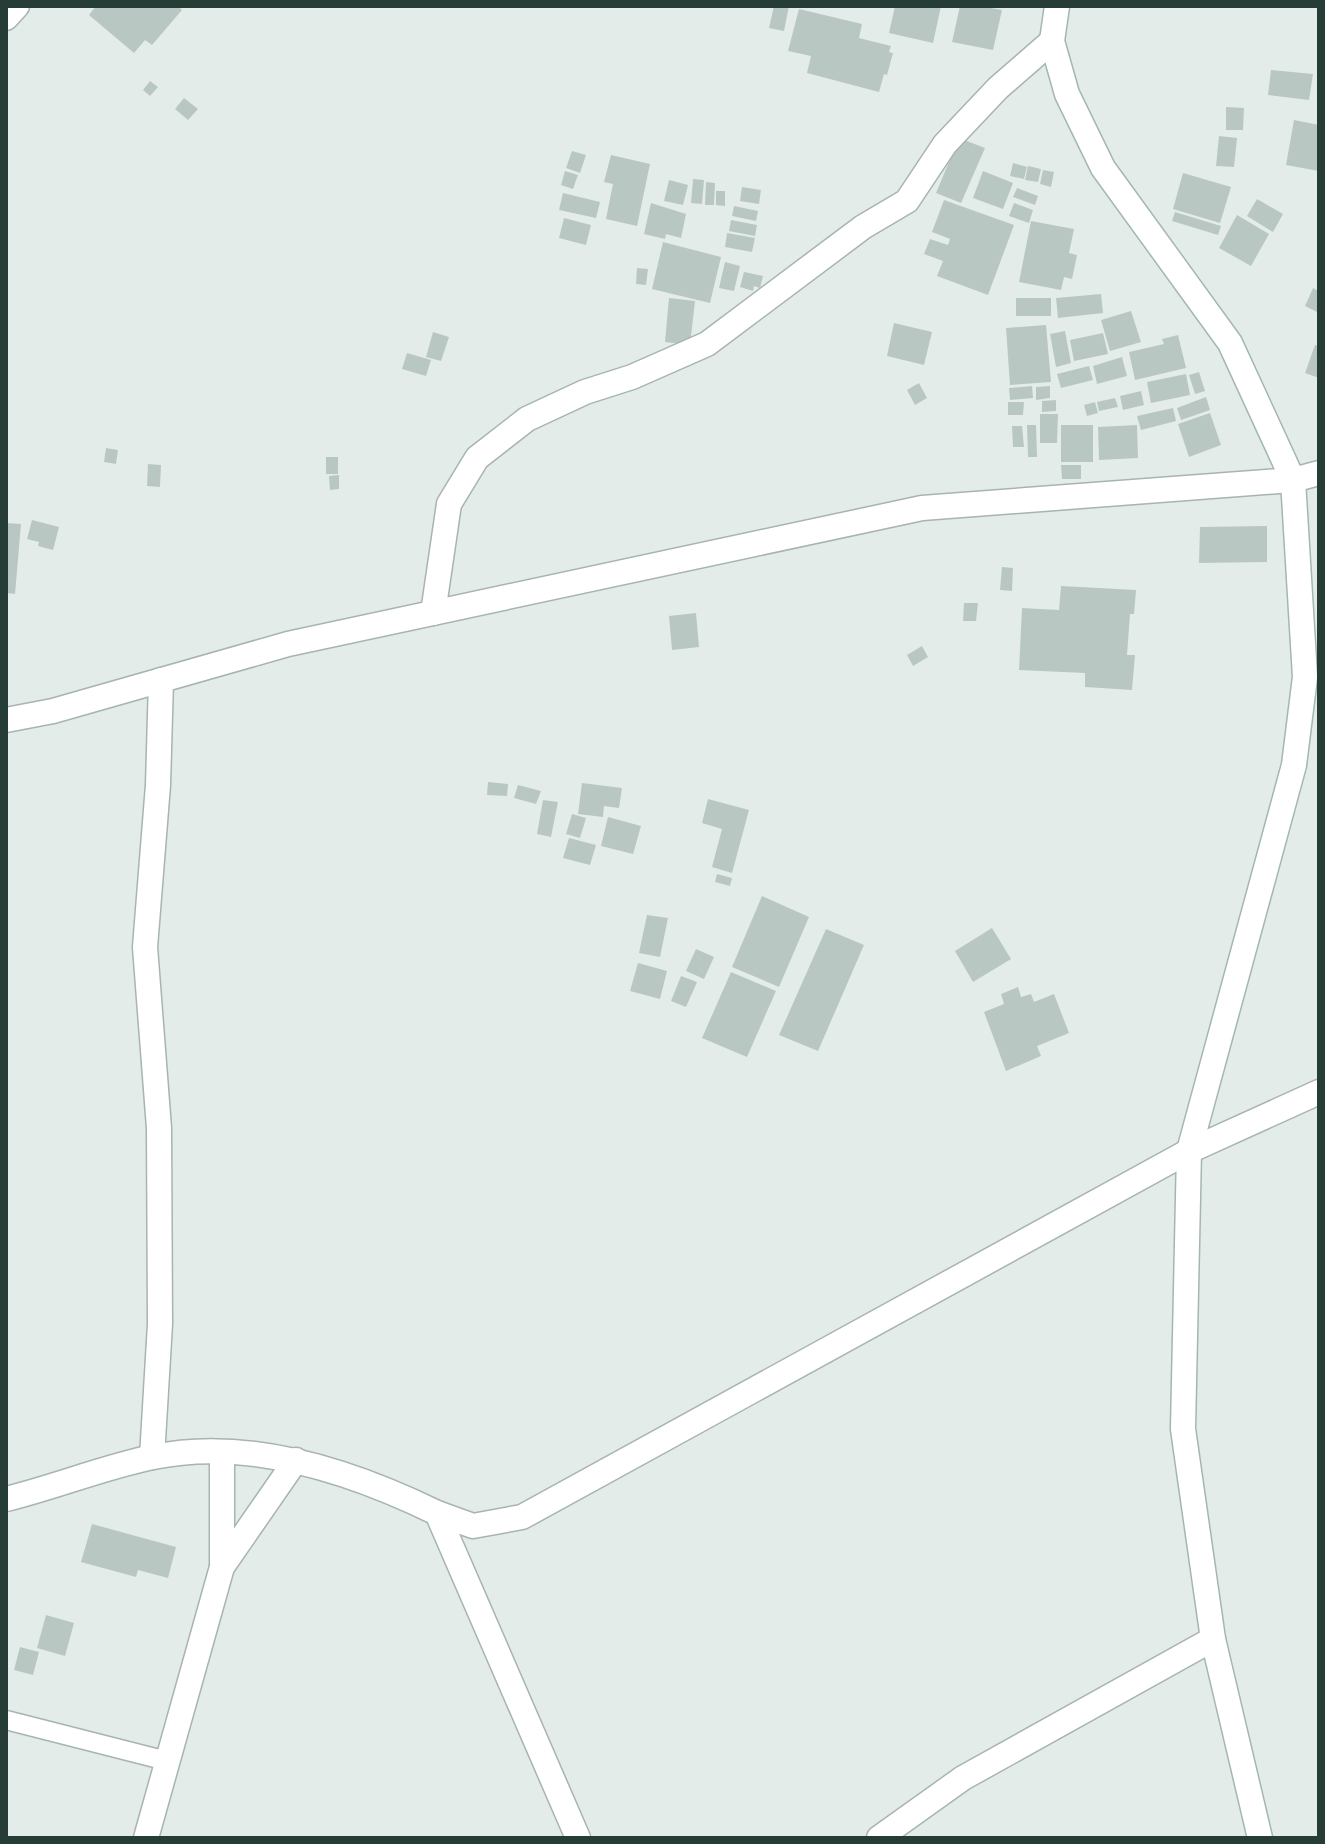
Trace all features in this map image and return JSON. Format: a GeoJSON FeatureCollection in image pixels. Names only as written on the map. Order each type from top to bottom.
{"type":"FeatureCollection","features":[{"type":"Feature","properties":{"kind":"street"},"geometry":{"type":"LineString","coordinates":[[6,18],[17,6]]}},
{"type":"Feature","properties":{"kind":"street"},"geometry":{"type":"LineString","coordinates":[[1057,6],[1052,41],[1067,94],[1103,168],[1230,343],[1293,480],[1305,677],[1294,765],[1189,1151],[1183,1429],[1213,1639],[1260,1838]]}},
{"type":"Feature","properties":{"kind":"street"},"geometry":{"type":"LineString","coordinates":[[433,613],[449,504],[477,458],[527,419],[585,392],[632,377],[707,344],[863,227],[907,201],[945,144],[998,88],[1052,41]]}},
{"type":"Feature","properties":{"kind":"street"},"geometry":{"type":"LineString","coordinates":[[6,720],[53,711],[288,644],[922,508],[1293,480],[1319,473]]}},
{"type":"Feature","properties":{"kind":"street"},"geometry":{"type":"LineString","coordinates":[[152,1457],[160,1324],[159,1128],[145,947],[158,785],[161,680]]}},
{"type":"Feature","properties":{"kind":"street"},"geometry":{"type":"LineString","coordinates":[[6,1499],[152,1457],[185,1452],[222,1453],[296,1460],[395,1492],[437,1513],[473,1526],[522,1517],[1189,1151],[1319,1092]]}},
{"type":"Feature","properties":{"kind":"street"},"geometry":{"type":"LineString","coordinates":[[146,1838],[222,1567],[222,1453]]}},
{"type":"Feature","properties":{"kind":"street"},"geometry":{"type":"LineString","coordinates":[[222,1567],[296,1460]]}},
{"type":"Feature","properties":{"kind":"street"},"geometry":{"type":"LineString","coordinates":[[437,1513],[578,1838]]}},
{"type":"Feature","properties":{"kind":"street"},"geometry":{"type":"LineString","coordinates":[[879,1838],[963,1778],[1213,1639]]}},
{"type":"Feature","properties":{"kind":"lane"},"geometry":{"type":"LineString","coordinates":[[6,1720],[167,1761]]}},
{"type":"Feature","properties":{"kind":"building"},"geometry":{"type":"Polygon","coordinates":[[[96,6],[178,6],[182,10],[152,45],[145,40],[134,53],[89,15],[96,6]]]}},
{"type":"Feature","properties":{"kind":"building"},"geometry":{"type":"Polygon","coordinates":[[[774,6],[789,6],[784,31],[769,28],[774,6]]]}},
{"type":"Feature","properties":{"kind":"building"},"geometry":{"type":"Polygon","coordinates":[[[895,6],[941,6],[933,43],[889,33],[895,6]]]}},
{"type":"Feature","properties":{"kind":"building"},"geometry":{"type":"Polygon","coordinates":[[[960,6],[1002,10],[993,50],[952,42],[960,6]]]}},
{"type":"Feature","properties":{"kind":"building"},"geometry":{"type":"Polygon","coordinates":[[[799,9],[862,24],[859,38],[891,46],[889,52],[893,53],[879,92],[807,73],[811,56],[788,51],[799,9]]]}},
{"type":"Feature","properties":{"kind":"building"},"geometry":{"type":"Polygon","coordinates":[[[1271,70],[1313,74],[1309,100],[1268,95],[1271,70]]]}},
{"type":"Feature","properties":{"kind":"building"},"geometry":{"type":"Polygon","coordinates":[[[150,81],[158,87],[150,96],[143,90],[150,81]]]}},
{"type":"Feature","properties":{"kind":"building"},"geometry":{"type":"Polygon","coordinates":[[[184,98],[198,109],[188,120],[175,109],[184,98]]]}},
{"type":"Feature","properties":{"kind":"building"},"geometry":{"type":"Polygon","coordinates":[[[1226,107],[1244,108],[1243,130],[1226,130],[1226,107]]]}},
{"type":"Feature","properties":{"kind":"building"},"geometry":{"type":"Polygon","coordinates":[[[1294,120],[1319,125],[1319,171],[1286,165],[1294,120]]]}},
{"type":"Feature","properties":{"kind":"building"},"geometry":{"type":"Polygon","coordinates":[[[1219,136],[1237,138],[1234,167],[1216,166],[1219,136]]]}},
{"type":"Feature","properties":{"kind":"building"},"geometry":{"type":"Polygon","coordinates":[[[959,138],[985,148],[961,203],[936,193],[959,138]]]}},
{"type":"Feature","properties":{"kind":"building"},"geometry":{"type":"Polygon","coordinates":[[[572,151],[586,155],[580,173],[566,168],[572,151]]]}},
{"type":"Feature","properties":{"kind":"building"},"geometry":{"type":"Polygon","coordinates":[[[611,155],[650,164],[637,226],[606,219],[613,184],[604,182],[611,155]]]}},
{"type":"Feature","properties":{"kind":"building"},"geometry":{"type":"Polygon","coordinates":[[[1013,163],[1027,167],[1024,179],[1010,176],[1013,163]]]}},
{"type":"Feature","properties":{"kind":"building"},"geometry":{"type":"Polygon","coordinates":[[[1028,166],[1041,169],[1038,182],[1025,180],[1028,166]]]}},
{"type":"Feature","properties":{"kind":"building"},"geometry":{"type":"Polygon","coordinates":[[[1043,170],[1054,172],[1051,187],[1040,184],[1043,170]]]}},
{"type":"Feature","properties":{"kind":"building"},"geometry":{"type":"Polygon","coordinates":[[[565,171],[578,175],[573,189],[561,185],[565,171]]]}},
{"type":"Feature","properties":{"kind":"building"},"geometry":{"type":"Polygon","coordinates":[[[983,171],[1013,183],[1003,209],[973,198],[983,171]]]}},
{"type":"Feature","properties":{"kind":"building"},"geometry":{"type":"Polygon","coordinates":[[[1183,173],[1231,187],[1220,223],[1173,209],[1183,173]]]}},
{"type":"Feature","properties":{"kind":"building"},"geometry":{"type":"Polygon","coordinates":[[[693,179],[704,180],[702,204],[691,203],[693,179]]]}},
{"type":"Feature","properties":{"kind":"building"},"geometry":{"type":"Polygon","coordinates":[[[669,180],[688,185],[683,205],[664,201],[669,180]]]}},
{"type":"Feature","properties":{"kind":"building"},"geometry":{"type":"Polygon","coordinates":[[[706,182],[715,183],[714,205],[705,205],[706,182]]]}},
{"type":"Feature","properties":{"kind":"building"},"geometry":{"type":"Polygon","coordinates":[[[742,187],[761,190],[759,204],[740,201],[742,187]]]}},
{"type":"Feature","properties":{"kind":"building"},"geometry":{"type":"Polygon","coordinates":[[[1017,188],[1038,196],[1035,205],[1013,197],[1017,188]]]}},
{"type":"Feature","properties":{"kind":"building"},"geometry":{"type":"Polygon","coordinates":[[[716,191],[725,191],[725,206],[716,205],[716,191]]]}},
{"type":"Feature","properties":{"kind":"building"},"geometry":{"type":"Polygon","coordinates":[[[563,193],[600,202],[596,218],[559,210],[563,193]]]}},
{"type":"Feature","properties":{"kind":"building"},"geometry":{"type":"Polygon","coordinates":[[[1257,199],[1283,214],[1273,232],[1247,216],[1257,199]]]}},
{"type":"Feature","properties":{"kind":"building"},"geometry":{"type":"Polygon","coordinates":[[[944,200],[1014,225],[988,295],[937,276],[943,261],[924,254],[930,239],[948,245],[950,239],[932,232],[944,200]]]}},
{"type":"Feature","properties":{"kind":"building"},"geometry":{"type":"Polygon","coordinates":[[[651,203],[686,214],[681,238],[666,234],[665,239],[644,234],[651,203]]]}},
{"type":"Feature","properties":{"kind":"building"},"geometry":{"type":"Polygon","coordinates":[[[1014,203],[1033,210],[1029,223],[1009,216],[1014,203]]]}},
{"type":"Feature","properties":{"kind":"building"},"geometry":{"type":"Polygon","coordinates":[[[734,206],[758,211],[756,221],[732,216],[734,206]]]}},
{"type":"Feature","properties":{"kind":"building"},"geometry":{"type":"Polygon","coordinates":[[[1175,212],[1221,226],[1218,235],[1172,221],[1175,212]]]}},
{"type":"Feature","properties":{"kind":"building"},"geometry":{"type":"Polygon","coordinates":[[[1237,215],[1269,234],[1251,266],[1219,248],[1237,215]]]}},
{"type":"Feature","properties":{"kind":"building"},"geometry":{"type":"Polygon","coordinates":[[[564,218],[591,225],[586,245],[559,238],[564,218]]]}},
{"type":"Feature","properties":{"kind":"building"},"geometry":{"type":"Polygon","coordinates":[[[731,220],[757,225],[755,236],[729,231],[731,220]]]}},
{"type":"Feature","properties":{"kind":"building"},"geometry":{"type":"Polygon","coordinates":[[[1031,221],[1074,229],[1069,253],[1077,255],[1072,279],[1064,277],[1061,290],[1019,282],[1031,221]]]}},
{"type":"Feature","properties":{"kind":"building"},"geometry":{"type":"Polygon","coordinates":[[[727,233],[755,238],[752,252],[725,247],[727,233]]]}},
{"type":"Feature","properties":{"kind":"building"},"geometry":{"type":"Polygon","coordinates":[[[663,242],[721,257],[710,303],[652,289],[663,242]]]}},
{"type":"Feature","properties":{"kind":"building"},"geometry":{"type":"Polygon","coordinates":[[[725,262],[740,266],[734,291],[719,288],[725,262]]]}},
{"type":"Feature","properties":{"kind":"building"},"geometry":{"type":"Polygon","coordinates":[[[637,268],[648,269],[646,285],[636,284],[637,268]]]}},
{"type":"Feature","properties":{"kind":"building"},"geometry":{"type":"Polygon","coordinates":[[[744,272],[763,276],[760,288],[754,286],[753,291],[740,287],[744,272]]]}},
{"type":"Feature","properties":{"kind":"building"},"geometry":{"type":"Polygon","coordinates":[[[1313,288],[1319,291],[1319,313],[1305,306],[1313,288]]]}},
{"type":"Feature","properties":{"kind":"building"},"geometry":{"type":"Polygon","coordinates":[[[1101,294],[1103,313],[1058,318],[1056,298],[1101,294]]]}},
{"type":"Feature","properties":{"kind":"building"},"geometry":{"type":"Polygon","coordinates":[[[669,298],[695,301],[690,345],[665,342],[669,298]]]}},
{"type":"Feature","properties":{"kind":"building"},"geometry":{"type":"Polygon","coordinates":[[[1016,298],[1051,298],[1051,316],[1016,316],[1016,298]]]}},
{"type":"Feature","properties":{"kind":"building"},"geometry":{"type":"Polygon","coordinates":[[[1131,311],[1141,342],[1110,351],[1101,320],[1131,311]]]}},
{"type":"Feature","properties":{"kind":"building"},"geometry":{"type":"Polygon","coordinates":[[[894,323],[932,332],[924,365],[887,356],[894,323]]]}},
{"type":"Feature","properties":{"kind":"building"},"geometry":{"type":"Polygon","coordinates":[[[1046,325],[1051,382],[1010,385],[1006,328],[1046,325]]]}},
{"type":"Feature","properties":{"kind":"building"},"geometry":{"type":"Polygon","coordinates":[[[1065,331],[1071,363],[1056,367],[1050,334],[1065,331]]]}},
{"type":"Feature","properties":{"kind":"building"},"geometry":{"type":"Polygon","coordinates":[[[433,332],[449,337],[441,361],[426,357],[433,332]]]}},
{"type":"Feature","properties":{"kind":"building"},"geometry":{"type":"Polygon","coordinates":[[[1103,333],[1108,354],[1074,361],[1070,340],[1103,333]]]}},
{"type":"Feature","properties":{"kind":"building"},"geometry":{"type":"Polygon","coordinates":[[[1178,335],[1186,368],[1135,380],[1129,352],[1164,344],[1162,339],[1178,335]]]}},
{"type":"Feature","properties":{"kind":"building"},"geometry":{"type":"Polygon","coordinates":[[[1315,345],[1319,346],[1319,378],[1305,373],[1315,345]]]}},
{"type":"Feature","properties":{"kind":"building"},"geometry":{"type":"Polygon","coordinates":[[[407,353],[431,360],[426,376],[402,369],[407,353]]]}},
{"type":"Feature","properties":{"kind":"building"},"geometry":{"type":"Polygon","coordinates":[[[1122,357],[1127,376],[1097,384],[1093,366],[1122,357]]]}},
{"type":"Feature","properties":{"kind":"building"},"geometry":{"type":"Polygon","coordinates":[[[1089,366],[1093,380],[1061,388],[1057,374],[1089,366]]]}},
{"type":"Feature","properties":{"kind":"building"},"geometry":{"type":"Polygon","coordinates":[[[1199,372],[1205,391],[1195,394],[1189,375],[1199,372]]]}},
{"type":"Feature","properties":{"kind":"building"},"geometry":{"type":"Polygon","coordinates":[[[1186,374],[1190,395],[1151,403],[1147,382],[1186,374]]]}},
{"type":"Feature","properties":{"kind":"building"},"geometry":{"type":"Polygon","coordinates":[[[919,383],[927,398],[915,405],[907,390],[919,383]]]}},
{"type":"Feature","properties":{"kind":"building"},"geometry":{"type":"Polygon","coordinates":[[[1032,386],[1033,398],[1010,400],[1009,388],[1032,386]]]}},
{"type":"Feature","properties":{"kind":"building"},"geometry":{"type":"Polygon","coordinates":[[[1050,386],[1050,398],[1036,400],[1036,387],[1050,386]]]}},
{"type":"Feature","properties":{"kind":"building"},"geometry":{"type":"Polygon","coordinates":[[[1141,391],[1144,405],[1123,410],[1120,396],[1141,391]]]}},
{"type":"Feature","properties":{"kind":"building"},"geometry":{"type":"Polygon","coordinates":[[[1206,397],[1210,410],[1181,420],[1177,408],[1206,397]]]}},
{"type":"Feature","properties":{"kind":"building"},"geometry":{"type":"Polygon","coordinates":[[[1115,398],[1118,407],[1099,411],[1097,402],[1115,398]]]}},
{"type":"Feature","properties":{"kind":"building"},"geometry":{"type":"Polygon","coordinates":[[[1056,400],[1056,411],[1042,412],[1042,401],[1056,400]]]}},
{"type":"Feature","properties":{"kind":"building"},"geometry":{"type":"Polygon","coordinates":[[[1008,402],[1024,402],[1023,415],[1008,415],[1008,402]]]}},
{"type":"Feature","properties":{"kind":"building"},"geometry":{"type":"Polygon","coordinates":[[[1095,402],[1098,413],[1087,416],[1084,405],[1095,402]]]}},
{"type":"Feature","properties":{"kind":"building"},"geometry":{"type":"Polygon","coordinates":[[[1173,408],[1176,421],[1141,430],[1137,416],[1173,408]]]}},
{"type":"Feature","properties":{"kind":"building"},"geometry":{"type":"Polygon","coordinates":[[[1210,413],[1221,445],[1189,457],[1178,424],[1210,413]]]}},
{"type":"Feature","properties":{"kind":"building"},"geometry":{"type":"Polygon","coordinates":[[[1040,414],[1058,414],[1057,443],[1040,443],[1040,414]]]}},
{"type":"Feature","properties":{"kind":"building"},"geometry":{"type":"Polygon","coordinates":[[[1027,425],[1036,425],[1037,457],[1028,457],[1027,425]]]}},
{"type":"Feature","properties":{"kind":"building"},"geometry":{"type":"Polygon","coordinates":[[[1061,425],[1093,425],[1093,462],[1061,462],[1061,425]]]}},
{"type":"Feature","properties":{"kind":"building"},"geometry":{"type":"Polygon","coordinates":[[[1137,425],[1138,458],[1099,460],[1098,427],[1137,425]]]}},
{"type":"Feature","properties":{"kind":"building"},"geometry":{"type":"Polygon","coordinates":[[[1012,426],[1022,426],[1024,447],[1013,447],[1012,426]]]}},
{"type":"Feature","properties":{"kind":"building"},"geometry":{"type":"Polygon","coordinates":[[[106,448],[118,450],[116,464],[104,462],[106,448]]]}},
{"type":"Feature","properties":{"kind":"building"},"geometry":{"type":"Polygon","coordinates":[[[326,457],[338,457],[338,474],[326,474],[326,457]]]}},
{"type":"Feature","properties":{"kind":"building"},"geometry":{"type":"Polygon","coordinates":[[[148,464],[161,465],[160,487],[147,486],[148,464]]]}},
{"type":"Feature","properties":{"kind":"building"},"geometry":{"type":"Polygon","coordinates":[[[1061,465],[1081,465],[1081,479],[1062,479],[1061,465]]]}},
{"type":"Feature","properties":{"kind":"building"},"geometry":{"type":"Polygon","coordinates":[[[339,475],[339,489],[330,490],[329,476],[339,475]]]}},
{"type":"Feature","properties":{"kind":"building"},"geometry":{"type":"Polygon","coordinates":[[[32,520],[59,527],[53,550],[27,539],[32,520]]]}},
{"type":"Feature","properties":{"kind":"building"},"geometry":{"type":"Polygon","coordinates":[[[6,523],[21,524],[15,594],[6,593],[6,523]]]}},
{"type":"Feature","properties":{"kind":"building"},"geometry":{"type":"Polygon","coordinates":[[[1267,526],[1267,562],[1199,563],[1200,527],[1267,526]]]}},
{"type":"Feature","properties":{"kind":"building"},"geometry":{"type":"Polygon","coordinates":[[[1002,567],[1013,568],[1012,591],[1000,590],[1002,567]]]}},
{"type":"Feature","properties":{"kind":"building"},"geometry":{"type":"Polygon","coordinates":[[[1061,586],[1136,590],[1134,614],[1130,614],[1127,655],[1135,655],[1132,690],[1085,687],[1085,673],[1019,670],[1022,608],[1059,610],[1061,586]]]}},
{"type":"Feature","properties":{"kind":"building"},"geometry":{"type":"Polygon","coordinates":[[[964,603],[978,603],[976,621],[963,621],[964,603]]]}},
{"type":"Feature","properties":{"kind":"building"},"geometry":{"type":"Polygon","coordinates":[[[696,613],[699,647],[672,650],[669,616],[696,613]]]}},
{"type":"Feature","properties":{"kind":"building"},"geometry":{"type":"Polygon","coordinates":[[[922,646],[928,657],[913,666],[907,655],[922,646]]]}},
{"type":"Feature","properties":{"kind":"building"},"geometry":{"type":"Polygon","coordinates":[[[488,782],[508,784],[507,796],[487,795],[488,782]]]}},
{"type":"Feature","properties":{"kind":"building"},"geometry":{"type":"Polygon","coordinates":[[[582,783],[622,788],[619,808],[604,806],[603,817],[578,814],[582,783]]]}},
{"type":"Feature","properties":{"kind":"building"},"geometry":{"type":"Polygon","coordinates":[[[518,785],[541,791],[536,804],[514,798],[518,785]]]}},
{"type":"Feature","properties":{"kind":"building"},"geometry":{"type":"Polygon","coordinates":[[[708,799],[749,810],[732,873],[712,867],[722,829],[702,823],[708,799]]]}},
{"type":"Feature","properties":{"kind":"building"},"geometry":{"type":"Polygon","coordinates":[[[543,800],[558,802],[551,837],[537,834],[543,800]]]}},
{"type":"Feature","properties":{"kind":"building"},"geometry":{"type":"Polygon","coordinates":[[[572,814],[586,818],[580,838],[566,834],[572,814]]]}},
{"type":"Feature","properties":{"kind":"building"},"geometry":{"type":"Polygon","coordinates":[[[608,817],[641,826],[633,854],[601,846],[608,817]]]}},
{"type":"Feature","properties":{"kind":"building"},"geometry":{"type":"Polygon","coordinates":[[[569,838],[596,845],[590,865],[563,858],[569,838]]]}},
{"type":"Feature","properties":{"kind":"building"},"geometry":{"type":"Polygon","coordinates":[[[717,874],[732,878],[730,886],[715,882],[717,874]]]}},
{"type":"Feature","properties":{"kind":"building"},"geometry":{"type":"Polygon","coordinates":[[[762,896],[809,917],[779,987],[732,967],[762,896]]]}},
{"type":"Feature","properties":{"kind":"building"},"geometry":{"type":"Polygon","coordinates":[[[647,915],[668,918],[660,957],[639,953],[647,915]]]}},
{"type":"Feature","properties":{"kind":"building"},"geometry":{"type":"Polygon","coordinates":[[[992,928],[1011,959],[973,982],[955,951],[992,928]]]}},
{"type":"Feature","properties":{"kind":"building"},"geometry":{"type":"Polygon","coordinates":[[[826,929],[864,945],[818,1051],[779,1035],[826,929]]]}},
{"type":"Feature","properties":{"kind":"building"},"geometry":{"type":"Polygon","coordinates":[[[696,949],[714,957],[704,979],[686,971],[696,949]]]}},
{"type":"Feature","properties":{"kind":"building"},"geometry":{"type":"Polygon","coordinates":[[[638,963],[667,971],[660,999],[630,991],[638,963]]]}},
{"type":"Feature","properties":{"kind":"building"},"geometry":{"type":"Polygon","coordinates":[[[731,972],[776,991],[747,1057],[702,1038],[731,972]]]}},
{"type":"Feature","properties":{"kind":"building"},"geometry":{"type":"Polygon","coordinates":[[[681,976],[697,982],[686,1007],[671,1001],[681,976]]]}},
{"type":"Feature","properties":{"kind":"building"},"geometry":{"type":"Polygon","coordinates":[[[1018,987],[1021,997],[1031,994],[1034,1002],[1054,994],[1069,1033],[1037,1046],[1041,1056],[1006,1071],[984,1012],[1004,1004],[1001,994],[1018,987]]]}},
{"type":"Feature","properties":{"kind":"building"},"geometry":{"type":"Polygon","coordinates":[[[92,1524],[176,1547],[168,1578],[138,1570],[136,1577],[81,1562],[92,1524]]]}},
{"type":"Feature","properties":{"kind":"building"},"geometry":{"type":"Polygon","coordinates":[[[46,1615],[74,1623],[65,1656],[37,1648],[46,1615]]]}},
{"type":"Feature","properties":{"kind":"building"},"geometry":{"type":"Polygon","coordinates":[[[20,1647],[39,1652],[33,1675],[14,1670],[20,1647]]]}}]}
